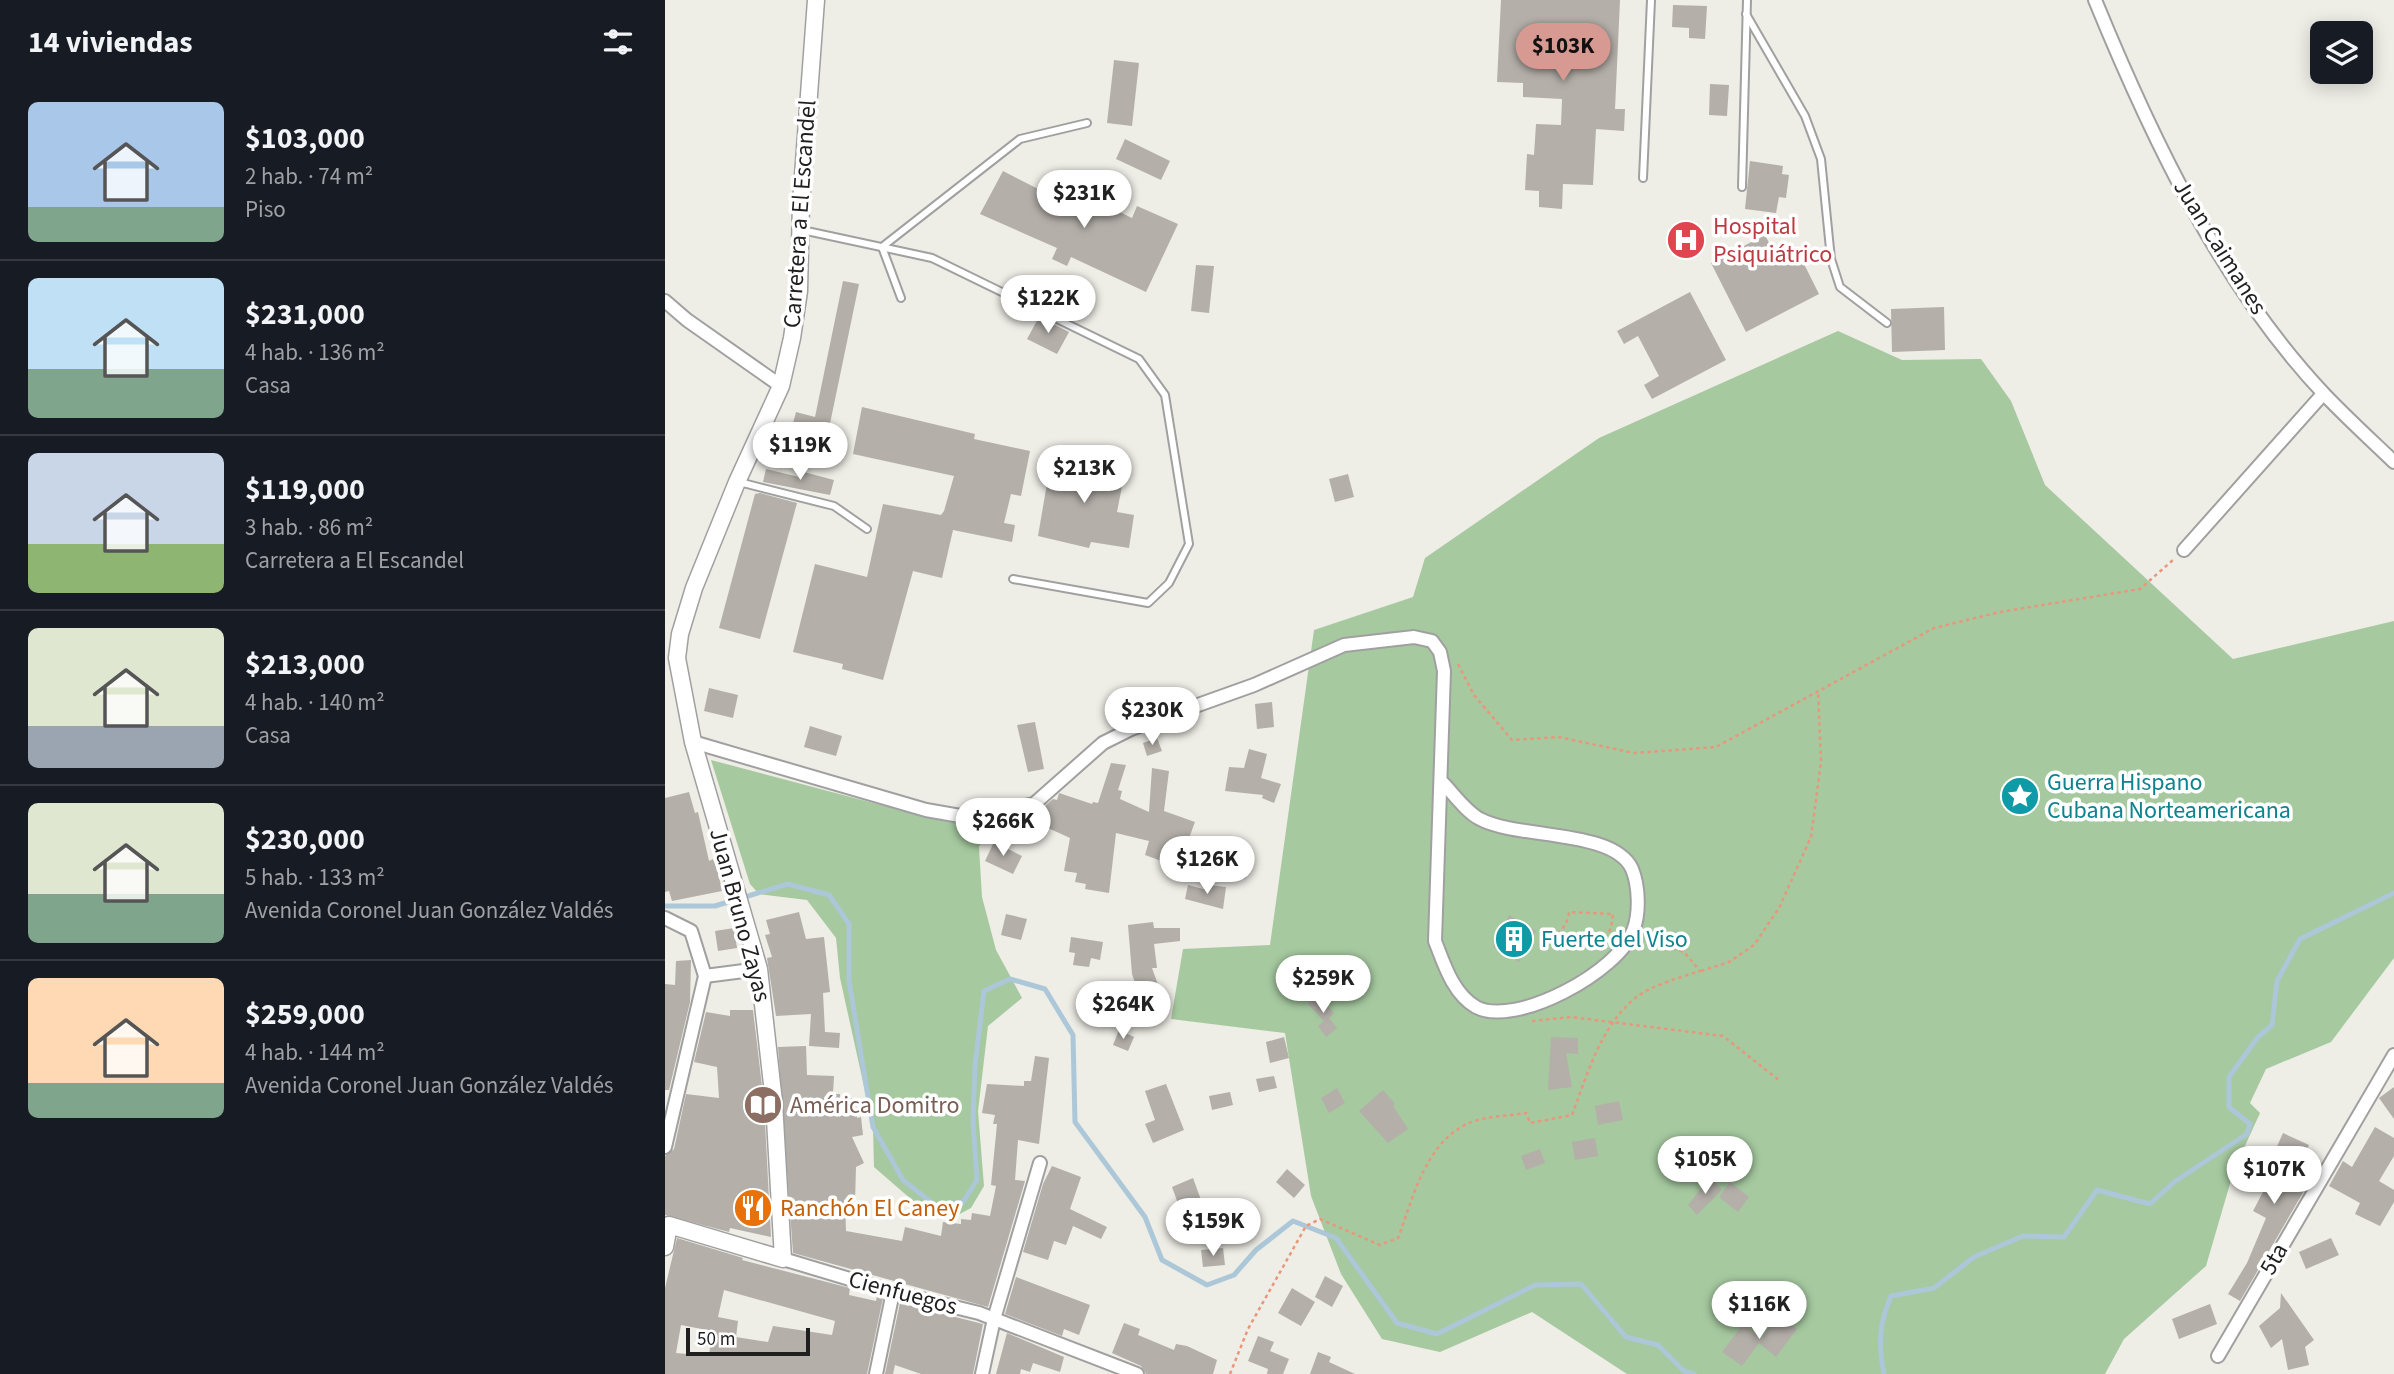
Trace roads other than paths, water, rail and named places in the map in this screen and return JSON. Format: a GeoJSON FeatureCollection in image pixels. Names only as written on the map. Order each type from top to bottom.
{"type":"FeatureCollection","features":[{"type":"Feature","properties":{"kind":"street","name":"Carretera a El Escandel"},"geometry":{"type":"LineString","coordinates":[[694,742],[677,658],[680,634],[737,482],[781,386],[799,290],[800,229],[816,0]]}},
{"type":"Feature","properties":{"kind":"street","name":"Juan Caimanes"},"geometry":{"type":"LineString","coordinates":[[2095,0],[2180,186],[2246,295],[2323,394],[2394,462]]}},
{"type":"Feature","properties":{"kind":"street"},"geometry":{"type":"LineString","coordinates":[[665,301],[687,320],[781,386]]}},
{"type":"Feature","properties":{"kind":"street"},"geometry":{"type":"LineString","coordinates":[[2184,550],[2323,394]]}},
{"type":"Feature","properties":{"kind":"street"},"geometry":{"type":"LineString","coordinates":[[694,742],[926,810],[966,817],[1034,804],[1103,743],[1131,729],[1254,685],[1344,645],[1414,637],[1432,641],[1440,652],[1444,671],[1435,941],[1450,978],[1461,994],[1476,1007],[1495,1012],[1519,1010],[1564,992],[1602,968],[1623,949],[1633,933],[1637,894],[1632,869],[1621,853],[1607,846],[1545,836],[1479,819],[1442,782]]}},
{"type":"Feature","properties":{"kind":"street","name":"Juan Bruno Zayas"},"geometry":{"type":"LineString","coordinates":[[694,742],[759,969],[774,1102],[783,1259]]}},
{"type":"Feature","properties":{"kind":"street"},"geometry":{"type":"LineString","coordinates":[[665,918],[691,932],[705,976],[665,1147]]}},
{"type":"Feature","properties":{"kind":"street"},"geometry":{"type":"LineString","coordinates":[[705,976],[759,969]]}},
{"type":"Feature","properties":{"kind":"street","name":"5ta"},"geometry":{"type":"LineString","coordinates":[[2218,1356],[2394,1055]]}},
{"type":"Feature","properties":{"kind":"street"},"geometry":{"type":"LineString","coordinates":[[982,1374],[994,1319],[1040,1163]]}},
{"type":"Feature","properties":{"kind":"street"},"geometry":{"type":"LineString","coordinates":[[665,1247],[667,1225]]}},
{"type":"Feature","properties":{"kind":"street","name":"Cienfuegos"},"geometry":{"type":"LineString","coordinates":[[667,1225],[994,1319],[1137,1374]]}},
{"type":"Feature","properties":{"kind":"street"},"geometry":{"type":"LineString","coordinates":[[876,1374],[893,1292]]}},
{"type":"Feature","properties":{"kind":"lane"},"geometry":{"type":"LineString","coordinates":[[1643,178],[1651,0]]}},
{"type":"Feature","properties":{"kind":"lane"},"geometry":{"type":"LineString","coordinates":[[1742,187],[1747,0]]}},
{"type":"Feature","properties":{"kind":"lane"},"geometry":{"type":"LineString","coordinates":[[1746,14],[1805,116],[1821,159],[1831,259],[1840,287],[1887,323]]}},
{"type":"Feature","properties":{"kind":"lane"},"geometry":{"type":"LineString","coordinates":[[882,247],[1020,139],[1087,123]]}},
{"type":"Feature","properties":{"kind":"lane"},"geometry":{"type":"LineString","coordinates":[[800,229],[932,258],[1139,359],[1165,395],[1189,544],[1169,583],[1149,603],[1013,579]]}},
{"type":"Feature","properties":{"kind":"lane"},"geometry":{"type":"LineString","coordinates":[[882,247],[901,298]]}},
{"type":"Feature","properties":{"kind":"lane"},"geometry":{"type":"LineString","coordinates":[[737,482],[834,506],[867,528]]}},
{"type":"Feature","properties":{"kind":"waterway"},"geometry":{"type":"LineString","coordinates":[[665,906],[715,906],[788,884],[829,895],[849,924],[849,981],[873,1127],[903,1180],[936,1206],[963,1202],[977,1180],[973,1122],[975,1065],[984,991],[1010,979],[1045,989],[1073,1035],[1075,1122],[1145,1217],[1162,1260],[1207,1285],[1234,1275],[1256,1250],[1293,1221],[1336,1238],[1397,1323],[1437,1334],[1535,1285],[1581,1284],[1626,1337],[1658,1345],[1684,1371],[1694,1374]]}},
{"type":"Feature","properties":{"kind":"waterway"},"geometry":{"type":"LineString","coordinates":[[1884,1374],[1881,1334],[1891,1296],[1934,1288],[1974,1257],[2023,1236],[2064,1237],[2097,1190],[2150,1204],[2174,1182],[2247,1134],[2250,1124],[2229,1107],[2229,1077],[2258,1037],[2272,1025],[2277,981],[2300,939],[2394,893]]}},
{"type":"Feature","properties":{"kind":"place","name":"Hospital Psiquiátrico"},"geometry":{"type":"Point","coordinates":[1686,240]}},
{"type":"Feature","properties":{"kind":"place","name":"Guerra Hispano Cubana Norteamericana"},"geometry":{"type":"Point","coordinates":[2020,796]}},
{"type":"Feature","properties":{"kind":"place","name":"Fuerte del Viso"},"geometry":{"type":"Point","coordinates":[1514,939]}},
{"type":"Feature","properties":{"kind":"place","name":"América Domitro"},"geometry":{"type":"Point","coordinates":[763,1105]}},
{"type":"Feature","properties":{"kind":"place","name":"Ranchón El Caney"},"geometry":{"type":"Point","coordinates":[753,1208]}}]}
